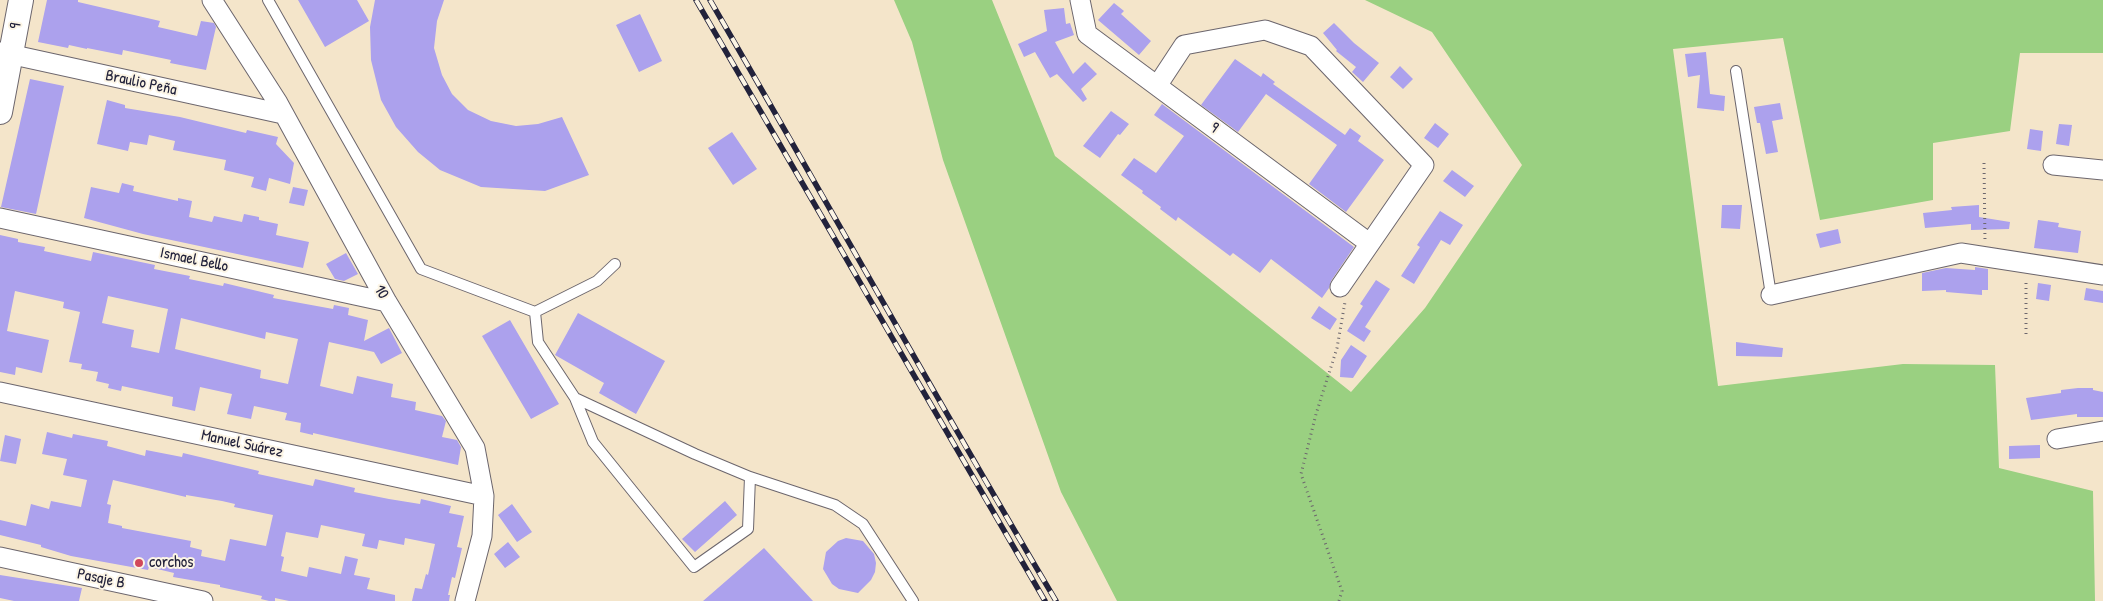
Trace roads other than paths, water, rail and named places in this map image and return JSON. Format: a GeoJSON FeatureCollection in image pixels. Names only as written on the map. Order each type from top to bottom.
{"type":"FeatureCollection","features":[{"type":"Feature","properties":{"kind":"street","name":"9"},"geometry":{"type":"LineString","coordinates":[[0,112],[6,54],[21,0]]}},
{"type":"Feature","properties":{"kind":"street","name":"10"},"geometry":{"type":"LineString","coordinates":[[212,0],[283,114],[387,302],[476,448],[484,496],[482,536],[465,601]]}},
{"type":"Feature","properties":{"kind":"street","name":"9"},"geometry":{"type":"LineString","coordinates":[[1080,0],[1087,34],[1369,243]]}},
{"type":"Feature","properties":{"kind":"street"},"geometry":{"type":"LineString","coordinates":[[1157,86],[1184,45],[1265,30],[1311,46],[1424,165],[1340,287]]}},
{"type":"Feature","properties":{"kind":"street","name":"Braulio Peña"},"geometry":{"type":"LineString","coordinates":[[6,54],[283,114]]}},
{"type":"Feature","properties":{"kind":"street"},"geometry":{"type":"LineString","coordinates":[[2053,165],[2103,170]]}},
{"type":"Feature","properties":{"kind":"street","name":"Ismael Bello"},"geometry":{"type":"LineString","coordinates":[[0,218],[387,302]]}},
{"type":"Feature","properties":{"kind":"street"},"geometry":{"type":"LineString","coordinates":[[1770,295],[1961,253],[2103,275]]}},
{"type":"Feature","properties":{"kind":"street","name":"Manuel Suárez"},"geometry":{"type":"LineString","coordinates":[[0,392],[484,496]]}},
{"type":"Feature","properties":{"kind":"street"},"geometry":{"type":"LineString","coordinates":[[2057,438],[2103,431]]}},
{"type":"Feature","properties":{"kind":"street","name":"Pasaje B"},"geometry":{"type":"LineString","coordinates":[[0,557],[203,601]]}},
{"type":"Feature","properties":{"kind":"lane"},"geometry":{"type":"LineString","coordinates":[[268,0],[421,269],[535,312],[597,281],[615,264]]}},
{"type":"Feature","properties":{"kind":"lane"},"geometry":{"type":"LineString","coordinates":[[1736,71],[1770,295]]}},
{"type":"Feature","properties":{"kind":"lane"},"geometry":{"type":"LineString","coordinates":[[535,312],[538,342],[575,398],[593,442],[694,567],[748,529],[750,477]]}},
{"type":"Feature","properties":{"kind":"lane"},"geometry":{"type":"LineString","coordinates":[[575,398],[695,454],[750,477],[835,505],[863,524],[913,601]]}},
{"type":"Feature","properties":{"kind":"railway"},"geometry":{"type":"LineString","coordinates":[[696,0],[1045,601]]}},
{"type":"Feature","properties":{"kind":"railway"},"geometry":{"type":"LineString","coordinates":[[710,0],[1056,601]]}},
{"type":"Feature","properties":{"kind":"place","name":"corchos"},"geometry":{"type":"Point","coordinates":[139,563]}}]}
